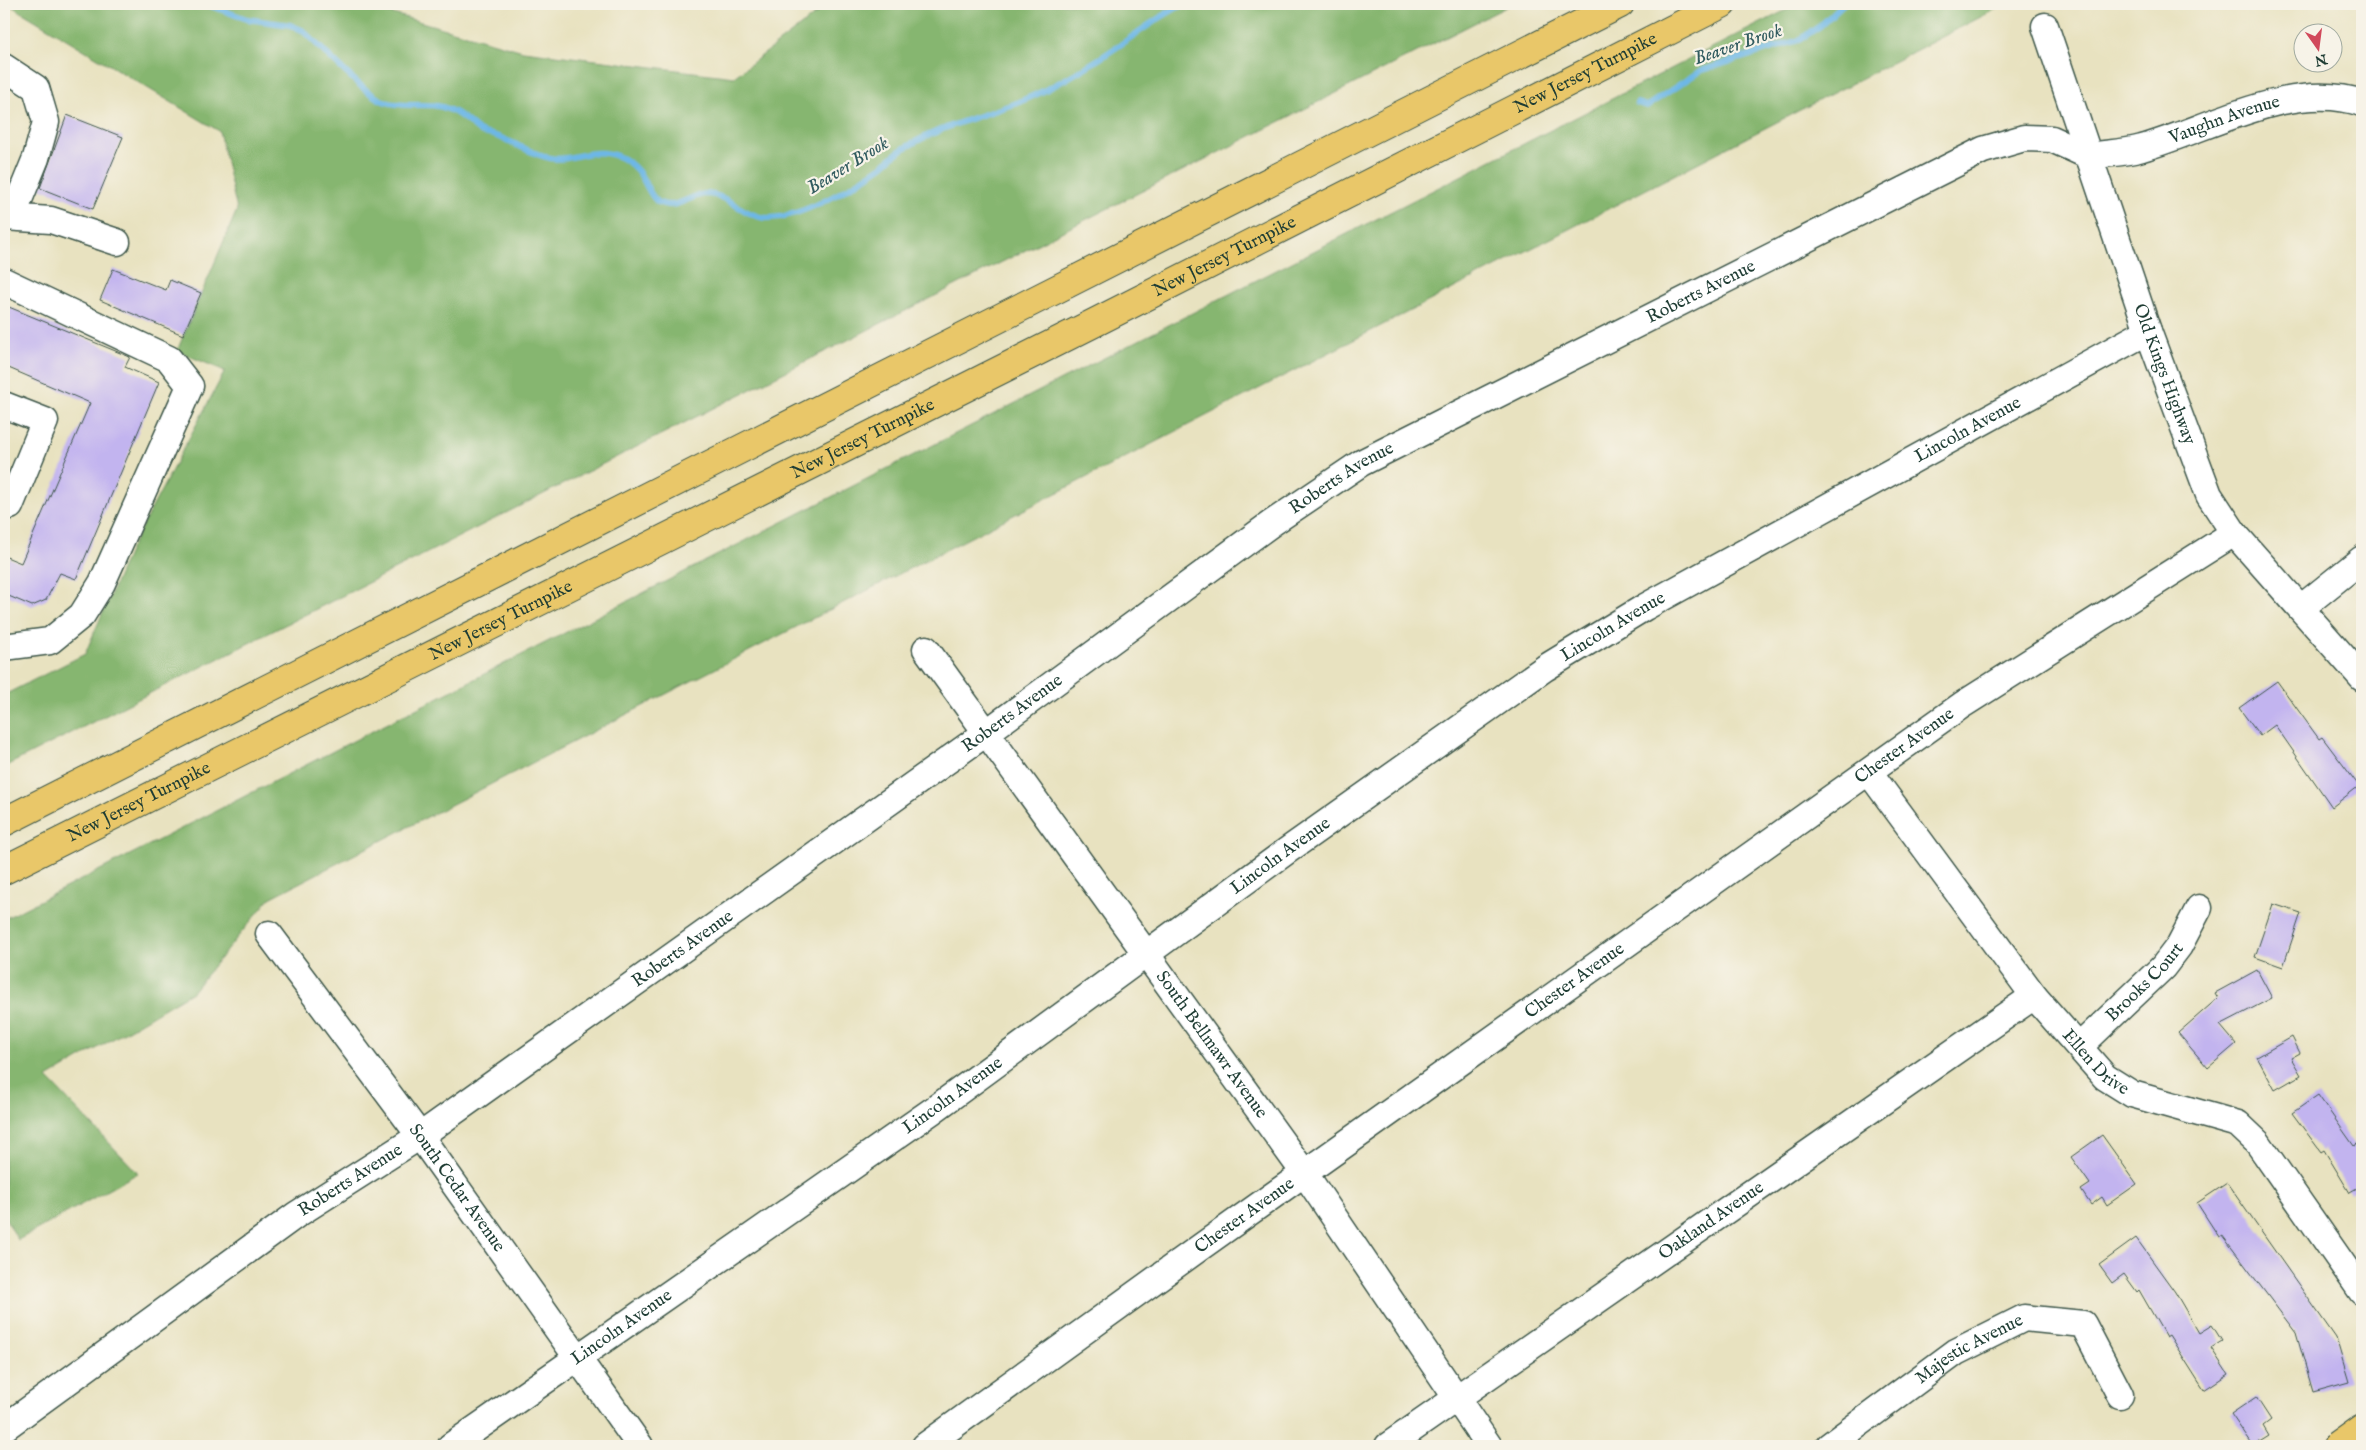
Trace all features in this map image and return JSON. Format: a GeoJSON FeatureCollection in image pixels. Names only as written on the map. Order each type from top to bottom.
{"type":"FeatureCollection","features":[{"type":"Feature","properties":{"kind":"main road"},"geometry":{"type":"LineString","coordinates":[[4,822],[1620,4]]}},
{"type":"Feature","properties":{"kind":"main road","name":"New Jersey Turnpike"},"geometry":{"type":"LineString","coordinates":[[4,870],[1081,329],[1722,4]]}},
{"type":"Feature","properties":{"kind":"main road"},"geometry":{"type":"LineString","coordinates":[[2337,1446],[2362,1428]]}},
{"type":"Feature","properties":{"kind":"street","name":"Old Kings Highway"},"geometry":{"type":"LineString","coordinates":[[2045,26],[2148,331],[2209,495],[2234,533],[2362,678]]}},
{"type":"Feature","properties":{"kind":"street"},"geometry":{"type":"LineString","coordinates":[[4,66],[36,88],[46,122],[36,158],[8,217],[51,220],[117,242]]}},
{"type":"Feature","properties":{"kind":"street","name":"Vaughn Avenue"},"geometry":{"type":"LineString","coordinates":[[2089,156],[2140,149],[2276,102],[2317,96],[2351,99],[2362,103]]}},
{"type":"Feature","properties":{"kind":"street","name":"Roberts Avenue"},"geometry":{"type":"LineString","coordinates":[[4,1428],[296,1215],[420,1136],[986,733],[1272,523],[1361,463],[1983,150],[2024,138],[2052,139],[2089,156]]}},
{"type":"Feature","properties":{"kind":"street"},"geometry":{"type":"LineString","coordinates":[[4,281],[169,359],[190,386],[102,583],[82,615],[50,640],[4,647]]}},
{"type":"Feature","properties":{"kind":"street","name":"Lincoln Avenue"},"geometry":{"type":"LineString","coordinates":[[451,1446],[932,1111],[1288,850],[1545,668],[1645,607],[2148,331]]}},
{"type":"Feature","properties":{"kind":"street"},"geometry":{"type":"LineString","coordinates":[[4,405],[45,421],[10,506],[4,504]]}},
{"type":"Feature","properties":{"kind":"street","name":"Chester Avenue"},"geometry":{"type":"LineString","coordinates":[[925,1446],[1962,705],[2234,533]]}},
{"type":"Feature","properties":{"kind":"street"},"geometry":{"type":"LineString","coordinates":[[2302,608],[2362,559]]}},
{"type":"Feature","properties":{"kind":"street","name":"South Bellmawr Avenue"},"geometry":{"type":"LineString","coordinates":[[926,648],[1305,1174],[1489,1446]]}},
{"type":"Feature","properties":{"kind":"street","name":"Ellen Drive"},"geometry":{"type":"LineString","coordinates":[[1869,772],[2034,996],[2080,1046],[2105,1077],[2132,1094],[2238,1124],[2258,1143],[2362,1292]]}},
{"type":"Feature","properties":{"kind":"street","name":"Brooks Court"},"geometry":{"type":"LineString","coordinates":[[2080,1046],[2163,967],[2179,946],[2199,908]]}},
{"type":"Feature","properties":{"kind":"street","name":"South Cedar Avenue"},"geometry":{"type":"LineString","coordinates":[[269,934],[420,1136],[640,1446]]}},
{"type":"Feature","properties":{"kind":"street","name":"Oakland Avenue"},"geometry":{"type":"LineString","coordinates":[[1388,1446],[2034,996]]}},
{"type":"Feature","properties":{"kind":"street","name":"Majestic Avenue"},"geometry":{"type":"LineString","coordinates":[[1829,1446],[1956,1352],[2024,1318],[2083,1324],[2120,1395]]}},
{"type":"Feature","properties":{"kind":"green space"},"geometry":{"type":"Polygon","coordinates":[[[8,4],[358,4],[523,51],[734,77],[829,4],[1512,4],[4,767],[4,695],[85,654],[130,549],[225,371],[177,351],[237,210],[219,131],[8,4]]]}},
{"type":"Feature","properties":{"kind":"green space"},"geometry":{"type":"Polygon","coordinates":[[[1798,4],[2006,4],[270,898],[192,992],[47,1078],[138,1173],[18,1240],[4,1216],[4,919],[1798,4]]]}},
{"type":"Feature","properties":{"kind":"building"},"geometry":{"type":"Polygon","coordinates":[[[67,115],[123,137],[93,209],[40,188],[67,115]]]}},
{"type":"Feature","properties":{"kind":"building"},"geometry":{"type":"Polygon","coordinates":[[[113,269],[166,290],[170,280],[201,293],[183,335],[100,300],[113,269]]]}},
{"type":"Feature","properties":{"kind":"building"},"geometry":{"type":"Polygon","coordinates":[[[4,305],[130,357],[125,367],[159,382],[76,579],[60,573],[46,600],[32,606],[4,594],[4,556],[21,563],[90,403],[4,366],[4,305]]]}},
{"type":"Feature","properties":{"kind":"building"},"geometry":{"type":"Polygon","coordinates":[[[2277,681],[2319,739],[2322,737],[2359,786],[2332,807],[2275,725],[2260,736],[2239,708],[2277,681]]]}},
{"type":"Feature","properties":{"kind":"building"},"geometry":{"type":"Polygon","coordinates":[[[2273,904],[2301,913],[2283,967],[2255,957],[2273,904]]]}},
{"type":"Feature","properties":{"kind":"building"},"geometry":{"type":"Polygon","coordinates":[[[2257,970],[2272,998],[2220,1025],[2236,1044],[2208,1068],[2178,1033],[2218,998],[2215,993],[2257,970]]]}},
{"type":"Feature","properties":{"kind":"building"},"geometry":{"type":"Polygon","coordinates":[[[2292,1037],[2300,1053],[2291,1058],[2301,1075],[2275,1090],[2257,1057],[2292,1037]]]}},
{"type":"Feature","properties":{"kind":"building"},"geometry":{"type":"Polygon","coordinates":[[[2318,1095],[2354,1146],[2362,1141],[2362,1186],[2350,1193],[2324,1150],[2321,1152],[2292,1113],[2318,1095]]]}},
{"type":"Feature","properties":{"kind":"building"},"geometry":{"type":"Polygon","coordinates":[[[2102,1135],[2137,1184],[2107,1205],[2102,1197],[2091,1205],[2081,1190],[2090,1184],[2071,1157],[2102,1135]]]}},
{"type":"Feature","properties":{"kind":"building"},"geometry":{"type":"Polygon","coordinates":[[[2227,1183],[2336,1338],[2349,1382],[2313,1392],[2296,1333],[2222,1235],[2219,1237],[2197,1203],[2227,1183]]]}},
{"type":"Feature","properties":{"kind":"building"},"geometry":{"type":"Polygon","coordinates":[[[2136,1238],[2175,1292],[2199,1333],[2212,1325],[2222,1341],[2211,1348],[2228,1374],[2204,1390],[2169,1335],[2166,1337],[2139,1290],[2137,1292],[2124,1274],[2112,1283],[2099,1265],[2136,1238]]]}},
{"type":"Feature","properties":{"kind":"building"},"geometry":{"type":"Polygon","coordinates":[[[2256,1397],[2271,1420],[2263,1426],[2269,1436],[2253,1446],[2231,1414],[2256,1397]]]}},
{"type":"Feature","properties":{"kind":"waterway","name":"Beaver Brook"},"geometry":{"type":"LineString","coordinates":[[205,4],[247,19],[290,25],[302,30],[355,81],[377,98],[386,102],[402,105],[442,107],[458,114],[481,132],[493,135],[535,154],[550,158],[557,159],[591,153],[605,153],[617,156],[633,166],[653,198],[665,205],[677,204],[701,195],[715,195],[751,214],[767,218],[781,217],[812,207],[857,183],[915,142],[953,125],[1013,104],[1051,87],[1095,62],[1159,18],[1184,4]]}},
{"type":"Feature","properties":{"kind":"waterway","name":"Beaver Brook"},"geometry":{"type":"LineString","coordinates":[[1637,103],[1647,106],[1700,71],[1799,40],[1820,26],[1843,4]]}}]}
